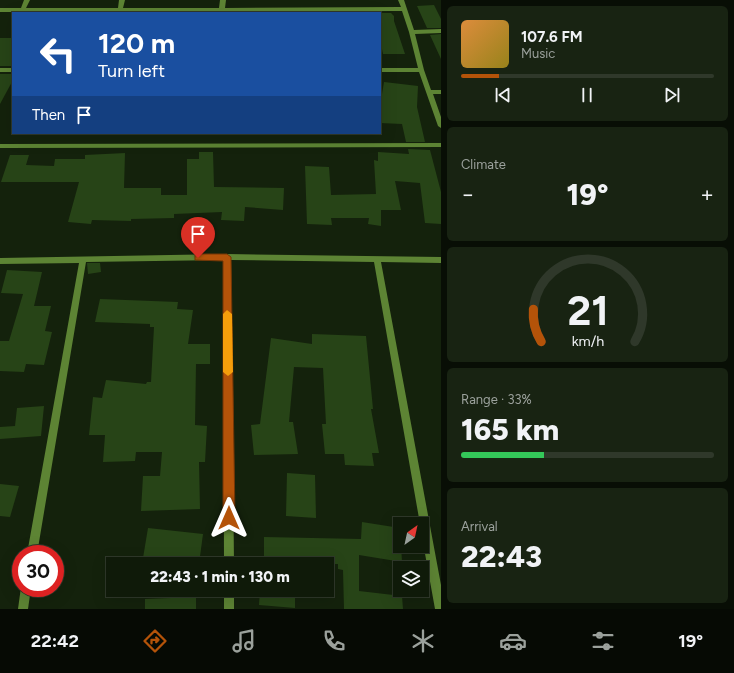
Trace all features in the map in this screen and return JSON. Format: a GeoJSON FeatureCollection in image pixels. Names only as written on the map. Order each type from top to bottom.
{"type":"FeatureCollection","features":[{"type":"Feature","properties":{"kind":"street"},"geometry":{"type":"LineString","coordinates":[[23,10],[27,0]]}},
{"type":"Feature","properties":{"kind":"street"},"geometry":{"type":"LineString","coordinates":[[120,10],[122,0]]}},
{"type":"Feature","properties":{"kind":"street"},"geometry":{"type":"LineString","coordinates":[[222,8],[223,0]]}},
{"type":"Feature","properties":{"kind":"street"},"geometry":{"type":"LineString","coordinates":[[401,0],[412,32],[421,70],[441,126]]}},
{"type":"Feature","properties":{"kind":"street"},"geometry":{"type":"LineString","coordinates":[[0,10],[222,8],[404,9]]}},
{"type":"Feature","properties":{"kind":"street"},"geometry":{"type":"LineString","coordinates":[[412,32],[441,31]]}},
{"type":"Feature","properties":{"kind":"street"},"geometry":{"type":"LineString","coordinates":[[0,70],[12,70]]}},
{"type":"Feature","properties":{"kind":"street"},"geometry":{"type":"LineString","coordinates":[[381,70],[421,70]]}},
{"type":"Feature","properties":{"kind":"street"},"geometry":{"type":"LineString","coordinates":[[429,92],[441,92]]}},
{"type":"Feature","properties":{"kind":"street"},"geometry":{"type":"LineString","coordinates":[[0,146],[441,145]]}},
{"type":"Feature","properties":{"kind":"street"},"geometry":{"type":"LineString","coordinates":[[227,257],[229,557]]}},
{"type":"Feature","properties":{"kind":"street"},"geometry":{"type":"LineString","coordinates":[[0,261],[227,257],[441,260]]}},
{"type":"Feature","properties":{"kind":"street"},"geometry":{"type":"LineString","coordinates":[[34,545],[83,259]]}},
{"type":"Feature","properties":{"kind":"street"},"geometry":{"type":"LineString","coordinates":[[377,260],[440,609]]}},
{"type":"Feature","properties":{"kind":"street"},"geometry":{"type":"LineString","coordinates":[[23,609],[25,597]]}},
{"type":"Feature","properties":{"kind":"street"},"geometry":{"type":"LineString","coordinates":[[229,597],[230,609]]}},
{"type":"Feature","properties":{"kind":"building"},"geometry":{"type":"Polygon","coordinates":[[[434,5],[441,19],[441,28],[427,28],[417,6],[434,5]]]}},
{"type":"Feature","properties":{"kind":"building"},"geometry":{"type":"Polygon","coordinates":[[[381,13],[391,13],[394,16],[394,21],[405,54],[383,54],[381,44],[381,13]]]}},
{"type":"Feature","properties":{"kind":"building"},"geometry":{"type":"Polygon","coordinates":[[[441,34],[441,59],[430,35],[441,34]]]}},
{"type":"Feature","properties":{"kind":"building"},"geometry":{"type":"Polygon","coordinates":[[[0,38],[12,38],[12,66],[0,66],[0,38]]]}},
{"type":"Feature","properties":{"kind":"building"},"geometry":{"type":"Polygon","coordinates":[[[0,74],[12,74],[12,82],[0,104],[0,74]]]}},
{"type":"Feature","properties":{"kind":"building"},"geometry":{"type":"Polygon","coordinates":[[[384,82],[418,86],[417,107],[425,142],[406,142],[402,124],[381,123],[381,100],[384,82]]]}},
{"type":"Feature","properties":{"kind":"building"},"geometry":{"type":"Polygon","coordinates":[[[408,149],[430,150],[441,192],[441,224],[425,223],[420,183],[395,181],[401,210],[381,210],[381,226],[368,224],[369,218],[331,218],[332,225],[307,224],[305,166],[329,167],[331,195],[376,194],[374,160],[378,161],[378,152],[409,154],[408,149]]]}},
{"type":"Feature","properties":{"kind":"building"},"geometry":{"type":"Polygon","coordinates":[[[199,152],[213,152],[214,187],[284,188],[283,210],[245,207],[244,221],[221,220],[222,212],[174,214],[174,218],[131,219],[131,221],[92,220],[91,224],[68,222],[79,182],[1,182],[10,155],[29,155],[26,165],[54,166],[55,159],[85,159],[85,155],[125,153],[124,188],[161,188],[161,195],[187,195],[187,159],[199,159],[199,152]]]}},
{"type":"Feature","properties":{"kind":"building"},"geometry":{"type":"Polygon","coordinates":[[[87,263],[100,263],[101,272],[88,274],[87,263]]]}},
{"type":"Feature","properties":{"kind":"building"},"geometry":{"type":"Polygon","coordinates":[[[7,270],[42,272],[34,306],[51,306],[45,331],[52,332],[44,365],[26,364],[24,372],[0,371],[0,341],[9,341],[23,294],[1,293],[7,270]]]}},
{"type":"Feature","properties":{"kind":"building"},"geometry":{"type":"Polygon","coordinates":[[[100,299],[178,302],[177,309],[193,310],[188,344],[210,344],[210,364],[196,364],[195,425],[207,426],[205,462],[199,462],[200,509],[141,511],[143,476],[160,476],[162,452],[136,452],[135,461],[103,462],[105,435],[89,435],[93,397],[102,398],[106,380],[146,384],[147,382],[151,382],[154,327],[150,327],[150,324],[95,322],[100,299]]]}},
{"type":"Feature","properties":{"kind":"building"},"geometry":{"type":"Polygon","coordinates":[[[312,334],[366,336],[373,409],[371,409],[379,453],[372,453],[374,466],[345,465],[344,454],[325,454],[322,424],[326,424],[323,368],[294,367],[289,422],[293,422],[298,454],[254,455],[251,425],[260,424],[271,338],[312,344],[312,334]]]}},
{"type":"Feature","properties":{"kind":"building"},"geometry":{"type":"Polygon","coordinates":[[[44,406],[41,436],[0,439],[0,427],[15,426],[17,408],[44,406]]]}},
{"type":"Feature","properties":{"kind":"building"},"geometry":{"type":"Polygon","coordinates":[[[287,473],[315,475],[316,518],[286,516],[287,473]]]}},
{"type":"Feature","properties":{"kind":"building"},"geometry":{"type":"Polygon","coordinates":[[[0,484],[19,486],[10,517],[0,516],[0,484]]]}},
{"type":"Feature","properties":{"kind":"building"},"geometry":{"type":"Polygon","coordinates":[[[362,522],[393,527],[393,553],[401,553],[402,561],[359,555],[359,591],[393,595],[393,597],[402,597],[403,609],[344,609],[343,570],[338,569],[338,564],[334,564],[334,557],[264,557],[264,537],[361,539],[362,522]]]}},
{"type":"Feature","properties":{"kind":"building"},"geometry":{"type":"Polygon","coordinates":[[[148,528],[203,534],[200,557],[143,557],[148,528]]]}},
{"type":"Feature","properties":{"kind":"building"},"geometry":{"type":"Polygon","coordinates":[[[196,597],[196,609],[145,609],[145,599],[196,597]]]}},
{"type":"Feature","properties":{"kind":"building"},"geometry":{"type":"Polygon","coordinates":[[[260,597],[295,597],[295,608],[259,605],[260,597]]]}},
{"type":"Feature","properties":{"kind":"slow traffic"},"geometry":{"type":"LineString","coordinates":[[227,314],[228,372]]}},
{"type":"Feature","properties":{"kind":"route"},"geometry":{"type":"LineString","coordinates":[[198,258],[227,257],[229,518]]}}]}
